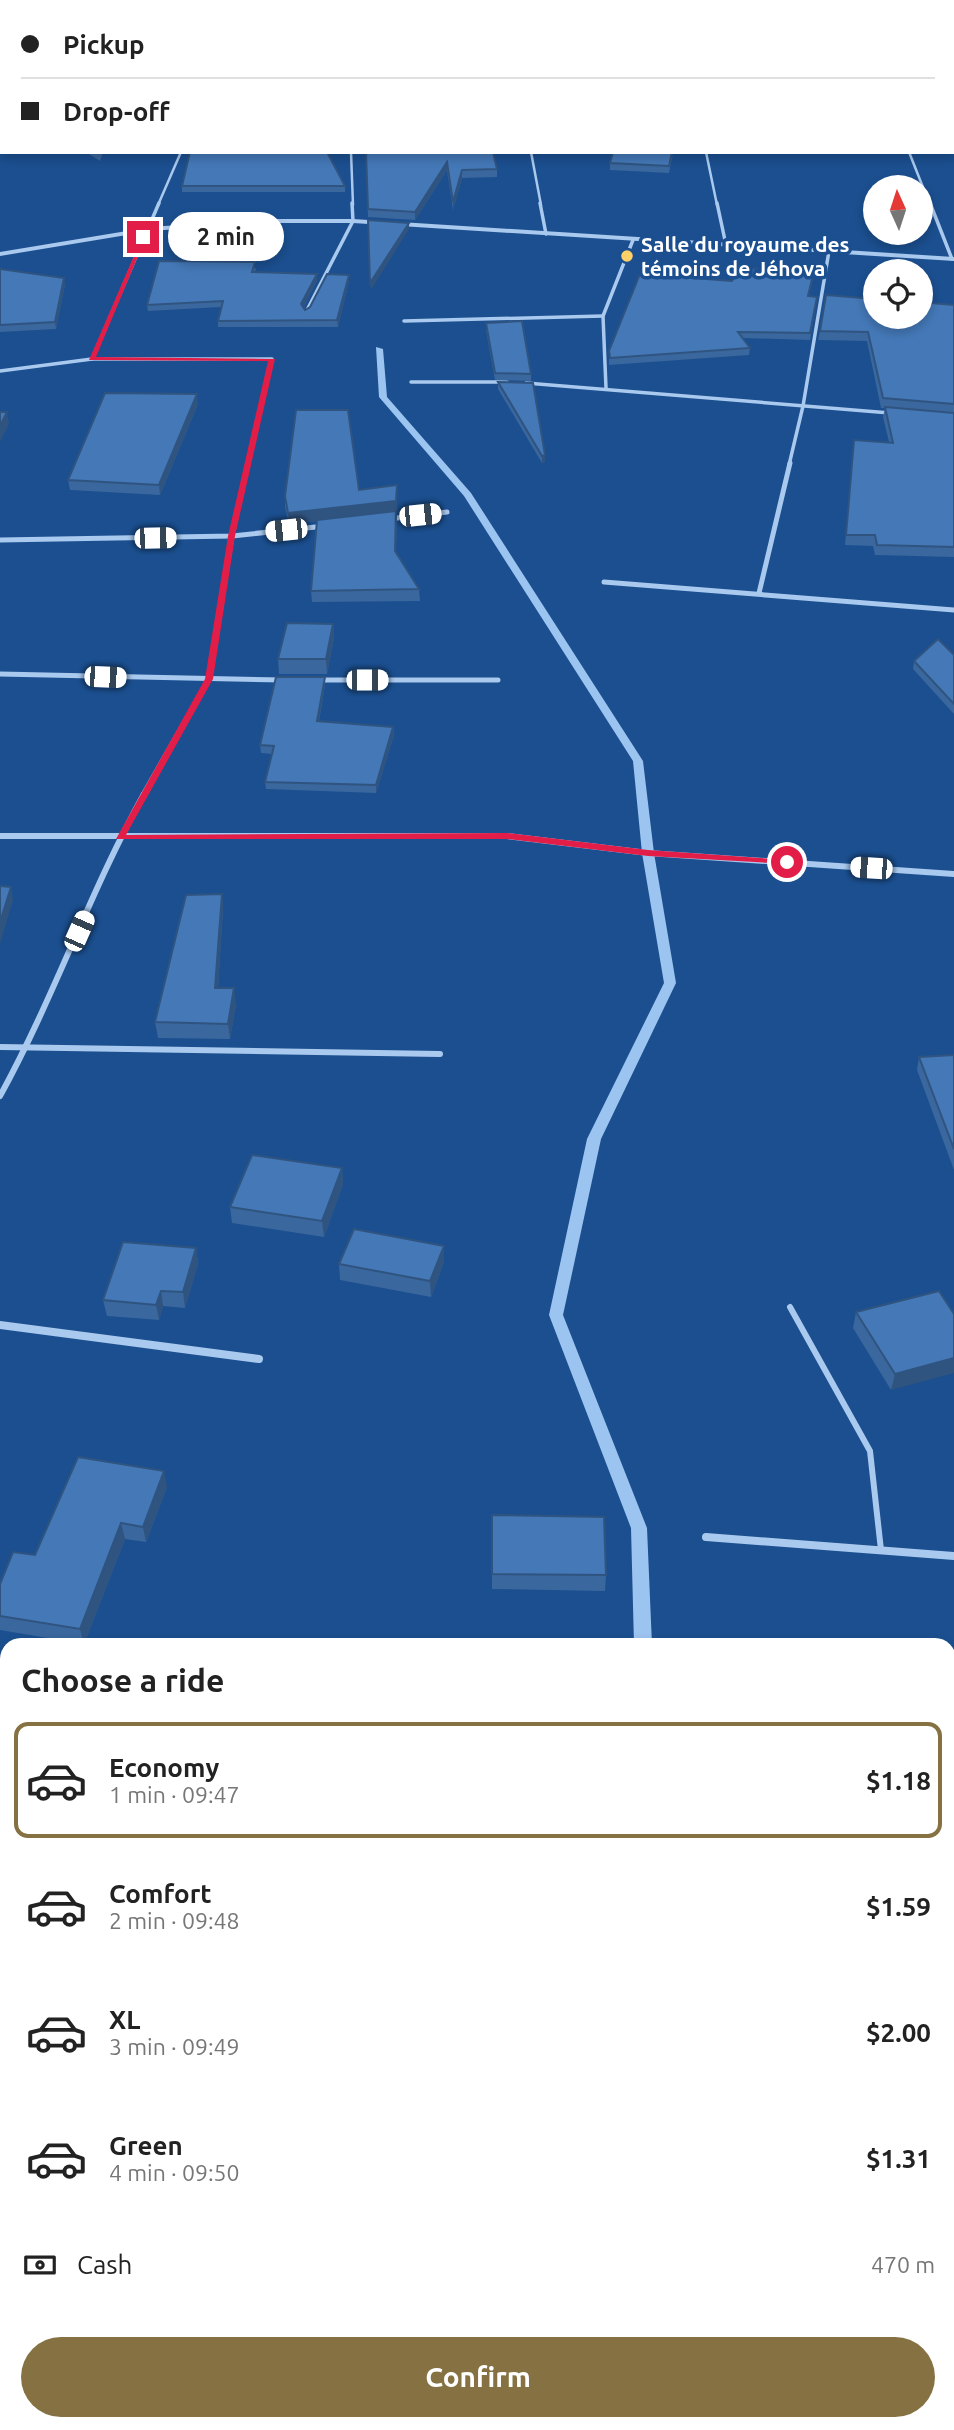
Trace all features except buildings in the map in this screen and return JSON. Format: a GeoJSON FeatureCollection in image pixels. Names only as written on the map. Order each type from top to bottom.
{"type":"FeatureCollection","features":[{"type":"Feature","properties":{"kind":"street"},"geometry":{"type":"LineString","coordinates":[[92,359],[180,154]]}},
{"type":"Feature","properties":{"kind":"street"},"geometry":{"type":"LineString","coordinates":[[306,312],[354,220],[351,154]]}},
{"type":"Feature","properties":{"kind":"street"},"geometry":{"type":"LineString","coordinates":[[531,154],[546,234]]}},
{"type":"Feature","properties":{"kind":"street"},"geometry":{"type":"LineString","coordinates":[[706,154],[726,245]]}},
{"type":"Feature","properties":{"kind":"street"},"geometry":{"type":"LineString","coordinates":[[0,254],[150,229],[258,220],[354,220],[953,259],[910,154]]}},
{"type":"Feature","properties":{"kind":"street"},"geometry":{"type":"LineString","coordinates":[[606,388],[603,316],[633,240]]}},
{"type":"Feature","properties":{"kind":"street"},"geometry":{"type":"LineString","coordinates":[[759,593],[803,406],[829,251]]}},
{"type":"Feature","properties":{"kind":"street"},"geometry":{"type":"LineString","coordinates":[[404,321],[603,316]]}},
{"type":"Feature","properties":{"kind":"street"},"geometry":{"type":"LineString","coordinates":[[0,371],[92,359],[271,359],[232,536],[209,679],[120,837],[27,1048],[0,1096]]}},
{"type":"Feature","properties":{"kind":"street"},"geometry":{"type":"LineString","coordinates":[[411,382],[502,382],[606,388],[892,413]]}},
{"type":"Feature","properties":{"kind":"street"},"geometry":{"type":"LineString","coordinates":[[380,520],[447,512]]}},
{"type":"Feature","properties":{"kind":"street"},"geometry":{"type":"LineString","coordinates":[[0,540],[232,536],[340,524]]}},
{"type":"Feature","properties":{"kind":"street"},"geometry":{"type":"LineString","coordinates":[[604,582],[954,610]]}},
{"type":"Feature","properties":{"kind":"street"},"geometry":{"type":"LineString","coordinates":[[0,674],[292,680]]}},
{"type":"Feature","properties":{"kind":"street"},"geometry":{"type":"LineString","coordinates":[[306,680],[498,680]]}},
{"type":"Feature","properties":{"kind":"street"},"geometry":{"type":"LineString","coordinates":[[0,836],[507,836],[648,853],[954,874]]}},
{"type":"Feature","properties":{"kind":"street"},"geometry":{"type":"LineString","coordinates":[[0,1047],[440,1054]]}},
{"type":"Feature","properties":{"kind":"street"},"geometry":{"type":"LineString","coordinates":[[0,1325],[259,1359]]}},
{"type":"Feature","properties":{"kind":"street"},"geometry":{"type":"LineString","coordinates":[[706,1537],[954,1556]]}},
{"type":"Feature","properties":{"kind":"lane"},"geometry":{"type":"LineString","coordinates":[[790,1307],[870,1451],[881,1550]]}},
{"type":"Feature","properties":{"kind":"waterway"},"geometry":{"type":"LineString","coordinates":[[379,349],[383,397],[468,495],[638,761],[648,853],[670,983],[594,1139],[556,1315],[639,1528],[643,1638]]}},
{"type":"Feature","properties":{"kind":"place","name":"Salle du royaume des témoins de Jéhova"},"geometry":{"type":"Point","coordinates":[627,256]}},
{"type":"Feature","properties":{"kind":"route"},"geometry":{"type":"LineString","coordinates":[[143,237],[92,359],[271,359],[232,536],[209,679],[120,837],[507,836],[648,853],[787,862]]}}]}
